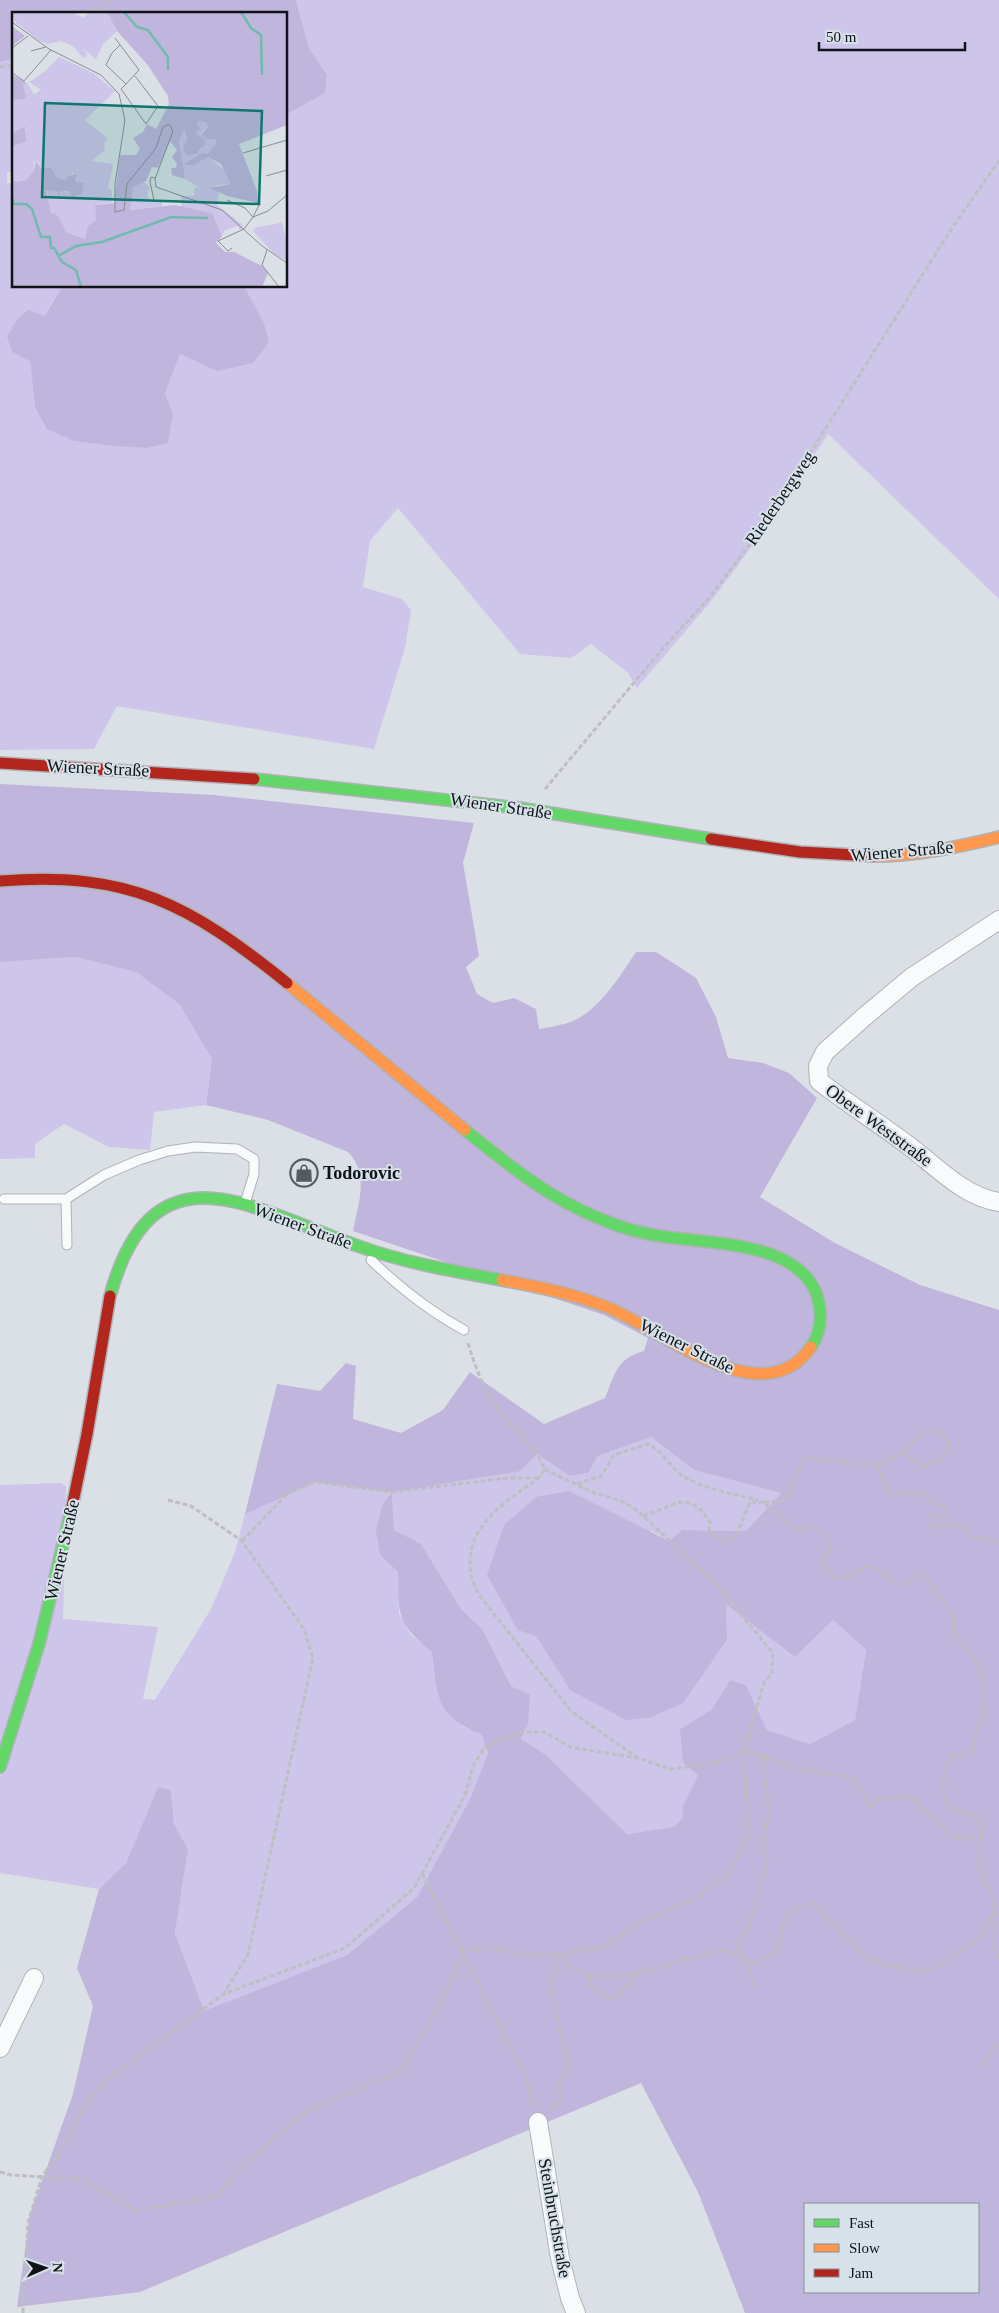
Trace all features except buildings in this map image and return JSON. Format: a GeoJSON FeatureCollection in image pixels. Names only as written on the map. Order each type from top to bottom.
{"type":"FeatureCollection","features":[{"type":"Feature","properties":{"kind":"main road","name":"Wiener Straße"},"geometry":{"type":"LineString","coordinates":[[0,763],[234,776],[368,789],[528,810],[759,848],[830,856],[920,853],[963,846],[999,837]]}},
{"type":"Feature","properties":{"kind":"main road","name":"Wiener Straße"},"geometry":{"type":"LineString","coordinates":[[0,881],[58,878],[107,883],[138,891],[187,911],[248,952],[476,1138],[524,1176],[562,1201],[605,1221],[629,1229],[761,1251],[790,1264],[814,1288],[820,1307],[819,1330],[810,1348],[792,1365],[774,1373],[745,1373],[710,1361],[628,1316],[598,1304],[544,1289],[408,1262],[356,1246],[245,1205],[221,1199],[204,1198],[172,1204],[158,1211],[141,1225],[125,1250],[110,1297],[89,1425],[60,1561],[36,1652],[0,1767]]}},
{"type":"Feature","properties":{"kind":"street","name":"Obere Weststraße"},"geometry":{"type":"LineString","coordinates":[[999,920],[898,988],[825,1052],[818,1066],[819,1081],[848,1104],[908,1145],[959,1184],[978,1195],[999,1202]]}},
{"type":"Feature","properties":{"kind":"street"},"geometry":{"type":"LineString","coordinates":[[0,2048],[34,1978]]}},
{"type":"Feature","properties":{"kind":"street","name":"Steinbruchstraße"},"geometry":{"type":"LineString","coordinates":[[538,2122],[560,2258],[570,2298],[576,2313]]}},
{"type":"Feature","properties":{"kind":"lane"},"geometry":{"type":"LineString","coordinates":[[4,1199],[66,1199],[104,1175],[139,1160],[168,1151],[195,1147],[237,1149],[254,1159],[254,1174],[245,1205]]}},
{"type":"Feature","properties":{"kind":"lane"},"geometry":{"type":"LineString","coordinates":[[66,1199],[67,1245]]}},
{"type":"Feature","properties":{"kind":"lane"},"geometry":{"type":"LineString","coordinates":[[356,1246],[403,1291],[438,1316],[464,1330]]}},
{"type":"Feature","properties":{"kind":"path"},"geometry":{"type":"LineString","coordinates":[[90,12],[109,0]]}},
{"type":"Feature","properties":{"kind":"path","name":"Riederbergweg"},"geometry":{"type":"LineString","coordinates":[[528,810],[657,656],[709,598],[768,520],[952,228],[999,161]]}},
{"type":"Feature","properties":{"kind":"path"},"geometry":{"type":"LineString","coordinates":[[464,1330],[476,1369],[499,1411],[537,1454],[544,1469],[542,1478],[506,1501],[484,1522],[472,1547],[471,1573],[479,1595],[572,1712],[638,1758]]}},
{"type":"Feature","properties":{"kind":"path"},"geometry":{"type":"LineString","coordinates":[[644,1516],[680,1502],[690,1503],[701,1510],[710,1522],[709,1533],[723,1542],[736,1535],[750,1502],[784,1501],[805,1458],[877,1465],[903,1452],[923,1433],[936,1430],[944,1436],[950,1446],[946,1454],[935,1463],[919,1465],[903,1452]]}},
{"type":"Feature","properties":{"kind":"path"},"geometry":{"type":"LineString","coordinates":[[577,1484],[601,1476],[614,1455],[648,1444],[661,1451],[680,1474],[705,1486],[763,1502],[796,1530],[813,1528],[826,1534],[831,1548],[822,1561],[826,1572],[838,1579],[860,1571],[863,1566],[876,1568],[894,1584],[906,1584],[917,1574],[930,1580],[953,1614],[954,1633],[974,1658],[982,1678],[985,1696],[983,1717],[976,1732],[973,1750],[962,1756],[952,1755],[945,1768],[943,1784],[945,1798],[952,1808],[962,1813],[975,1815],[982,1826],[979,1870],[998,1904],[994,1943],[999,1959]]}},
{"type":"Feature","properties":{"kind":"path"},"geometry":{"type":"LineString","coordinates":[[877,1465],[890,1495],[921,1492],[945,1509],[947,1517],[930,1514],[931,1527],[968,1526],[969,1537],[999,1542]]}},
{"type":"Feature","properties":{"kind":"path"},"geometry":{"type":"LineString","coordinates":[[464,1951],[491,1948],[522,1954],[558,1954],[602,1948],[643,1920],[698,1897],[729,1873],[748,1838],[744,1752],[764,1682],[772,1673],[773,1653],[719,1588],[644,1516],[624,1502],[592,1492],[544,1469]]}},
{"type":"Feature","properties":{"kind":"path"},"geometry":{"type":"LineString","coordinates":[[242,1541],[288,1493],[316,1482],[392,1492],[507,1478],[542,1478]]}},
{"type":"Feature","properties":{"kind":"path"},"geometry":{"type":"LineString","coordinates":[[168,1500],[191,1506],[242,1541],[304,1629],[313,1658],[248,1955],[224,1994]]}},
{"type":"Feature","properties":{"kind":"path"},"geometry":{"type":"LineString","coordinates":[[23,2313],[28,2223],[42,2176],[59,2154],[85,2105],[109,2078],[224,1994],[345,1948],[414,1888],[465,1795],[473,1766],[485,1747],[520,1732],[544,1732],[570,1747],[638,1758],[670,1769],[716,1763],[744,1752],[762,1756],[791,1767],[854,1778],[864,1793],[868,1807],[877,1799],[908,1796],[953,1838],[968,1839],[982,1836]]}},
{"type":"Feature","properties":{"kind":"path"},"geometry":{"type":"LineString","coordinates":[[757,1991],[736,1942],[748,1929],[767,1863],[763,1846],[764,1830],[768,1816],[762,1756]]}},
{"type":"Feature","properties":{"kind":"path"},"geometry":{"type":"LineString","coordinates":[[422,1873],[464,1951],[486,2001],[524,2073],[538,2122],[561,2101],[559,2083],[569,2070],[551,1989],[558,1954]]}},
{"type":"Feature","properties":{"kind":"path"},"geometry":{"type":"LineString","coordinates":[[558,1954],[569,1965],[590,1976],[629,1975],[723,1950],[755,1962],[777,1953],[785,1915],[811,1902],[868,1958]]}},
{"type":"Feature","properties":{"kind":"path"},"geometry":{"type":"LineString","coordinates":[[859,1957],[898,1968],[930,1970],[980,1938],[998,1904]]}},
{"type":"Feature","properties":{"kind":"path"},"geometry":{"type":"LineString","coordinates":[[780,1940],[789,1941]]}},
{"type":"Feature","properties":{"kind":"path"},"geometry":{"type":"LineString","coordinates":[[0,2172],[11,2175],[84,2179],[135,2210],[215,2197],[242,2165],[310,2109],[402,2071],[444,1996],[464,1951]]}},
{"type":"Feature","properties":{"kind":"path"},"geometry":{"type":"LineString","coordinates":[[590,1976],[590,1985],[602,1995],[617,1998],[639,1973]]}},
{"type":"Feature","properties":{"kind":"path"},"geometry":{"type":"LineString","coordinates":[[980,2066],[999,2043]]}},
{"type":"Feature","properties":{"kind":"shaded area"},"geometry":{"type":"Polygon","coordinates":[[[0,0],[296,0],[309,48],[327,75],[325,93],[288,114],[288,12],[12,12],[12,59],[0,62],[0,0]]]}},
{"type":"Feature","properties":{"kind":"shaded area"},"geometry":{"type":"Polygon","coordinates":[[[296,0],[999,0],[999,599],[828,434],[770,522],[712,600],[637,688],[628,673],[591,644],[571,658],[520,654],[398,508],[370,541],[363,587],[402,599],[411,610],[405,648],[374,749],[117,706],[94,749],[0,750],[0,62],[12,59],[12,171],[7,173],[7,183],[12,183],[12,288],[62,288],[43,316],[30,361],[35,407],[74,441],[146,448],[173,413],[165,393],[180,353],[251,301],[245,288],[288,288],[288,114],[325,93],[327,75],[309,48],[296,0]]]}},
{"type":"Feature","properties":{"kind":"shaded area"},"geometry":{"type":"Polygon","coordinates":[[[62,288],[245,288],[264,324],[269,342],[253,363],[217,371],[180,354],[165,393],[173,413],[168,443],[146,448],[115,446],[74,441],[47,429],[35,407],[30,361],[12,352],[7,336],[17,320],[28,310],[44,316],[62,288]]]}},
{"type":"Feature","properties":{"kind":"shaded area"},"geometry":{"type":"Polygon","coordinates":[[[0,784],[214,795],[474,823],[463,863],[479,956],[466,967],[477,994],[493,1003],[514,998],[536,1009],[539,1029],[561,1025],[583,1016],[592,1009],[609,991],[636,952],[656,952],[696,978],[716,1017],[728,1058],[763,1063],[789,1073],[817,1098],[760,1197],[835,1243],[920,1285],[999,1310],[999,2313],[745,2313],[698,2192],[641,2083],[140,2292],[17,2307],[30,2215],[73,2094],[93,2006],[77,1968],[99,1889],[126,1863],[158,1787],[171,1790],[174,1824],[188,1849],[175,1933],[204,2011],[347,1955],[417,1897],[470,1799],[488,1753],[481,1734],[455,1720],[447,1712],[438,1693],[432,1652],[412,1633],[402,1618],[398,1572],[380,1555],[376,1530],[382,1506],[392,1492],[316,1482],[245,1514],[277,1384],[320,1391],[346,1363],[356,1366],[353,1419],[401,1433],[443,1410],[470,1372],[544,1424],[605,1398],[618,1368],[628,1358],[644,1351],[648,1338],[604,1315],[353,1231],[361,1190],[361,1180],[355,1161],[348,1152],[268,1120],[206,1105],[212,1059],[179,1004],[136,972],[76,957],[0,962],[0,784]],[[651,1437],[598,1456],[588,1473],[570,1476],[537,1454],[520,1471],[392,1492],[394,1530],[421,1544],[461,1609],[483,1630],[511,1686],[530,1695],[528,1724],[521,1739],[546,1755],[627,1834],[674,1827],[683,1817],[682,1808],[698,1775],[683,1762],[680,1729],[712,1709],[730,1680],[746,1685],[767,1730],[810,1744],[855,1720],[866,1650],[833,1620],[795,1657],[726,1604],[727,1640],[683,1703],[649,1718],[626,1720],[570,1690],[536,1636],[518,1630],[487,1575],[504,1525],[536,1497],[569,1491],[669,1541],[682,1530],[746,1531],[781,1493],[694,1470],[651,1437]]]}},
{"type":"Feature","properties":{"kind":"shaded area"},"geometry":{"type":"Polygon","coordinates":[[[76,957],[136,972],[179,1004],[212,1059],[206,1105],[154,1112],[150,1150],[109,1147],[64,1124],[35,1144],[35,1158],[0,1159],[0,962],[76,957]]]}},
{"type":"Feature","properties":{"kind":"shaded area"},"geometry":{"type":"Polygon","coordinates":[[[651,1437],[694,1470],[781,1493],[746,1531],[682,1530],[669,1541],[652,1531],[536,1636],[570,1690],[726,1603],[795,1657],[833,1620],[866,1650],[855,1720],[810,1744],[767,1730],[746,1685],[730,1680],[712,1709],[680,1729],[698,1775],[682,1808],[683,1817],[674,1827],[627,1834],[546,1755],[521,1739],[528,1724],[529,1695],[511,1686],[483,1630],[461,1609],[421,1545],[394,1530],[392,1493],[380,1555],[398,1572],[399,1614],[410,1634],[432,1652],[462,1726],[481,1734],[488,1753],[470,1799],[417,1897],[347,1955],[204,2012],[175,1933],[188,1849],[174,1824],[171,1790],[158,1787],[126,1863],[99,1889],[0,1873],[0,1485],[61,1483],[66,1486],[63,1619],[158,1627],[143,1699],[155,1700],[211,1609],[235,1552],[245,1514],[316,1482],[392,1492],[537,1454],[570,1476],[588,1473],[598,1456],[651,1437]]]}},
{"type":"Feature","properties":{"kind":"traffic: fast"},"geometry":{"type":"LineString","coordinates":[[254,779],[519,808],[711,839]]}},
{"type":"Feature","properties":{"kind":"traffic: fast"},"geometry":{"type":"LineString","coordinates":[[465,1130],[530,1180],[582,1211],[625,1228],[649,1234],[756,1250],[778,1257],[797,1268],[811,1283],[819,1303],[820,1326],[811,1347]]}},
{"type":"Feature","properties":{"kind":"traffic: fast"},"geometry":{"type":"LineString","coordinates":[[110,1296],[129,1247],[152,1217],[179,1201],[210,1198],[244,1204],[393,1257],[502,1280]]}},
{"type":"Feature","properties":{"kind":"traffic: fast"},"geometry":{"type":"LineString","coordinates":[[0,1767],[39,1644],[72,1507]]}},
{"type":"Feature","properties":{"kind":"traffic: slow"},"geometry":{"type":"LineString","coordinates":[[874,856],[937,850],[999,837]]}},
{"type":"Feature","properties":{"kind":"traffic: slow"},"geometry":{"type":"LineString","coordinates":[[287,983],[465,1130]]}},
{"type":"Feature","properties":{"kind":"traffic: slow"},"geometry":{"type":"LineString","coordinates":[[502,1280],[543,1288],[596,1303],[631,1319],[712,1362],[740,1371],[767,1374],[791,1366],[811,1347]]}},
{"type":"Feature","properties":{"kind":"traffic: jam"},"geometry":{"type":"LineString","coordinates":[[0,763],[254,779]]}},
{"type":"Feature","properties":{"kind":"traffic: jam"},"geometry":{"type":"LineString","coordinates":[[711,839],[800,852],[874,856]]}},
{"type":"Feature","properties":{"kind":"traffic: jam"},"geometry":{"type":"LineString","coordinates":[[0,881],[45,879],[85,882],[122,888],[155,899],[187,913],[219,932],[287,983]]}},
{"type":"Feature","properties":{"kind":"traffic: jam"},"geometry":{"type":"LineString","coordinates":[[72,1507],[87,1434],[110,1296]]}},
{"type":"Feature","properties":{"kind":"place","name":"Todorovic"},"geometry":{"type":"Point","coordinates":[304,1173]}}]}
